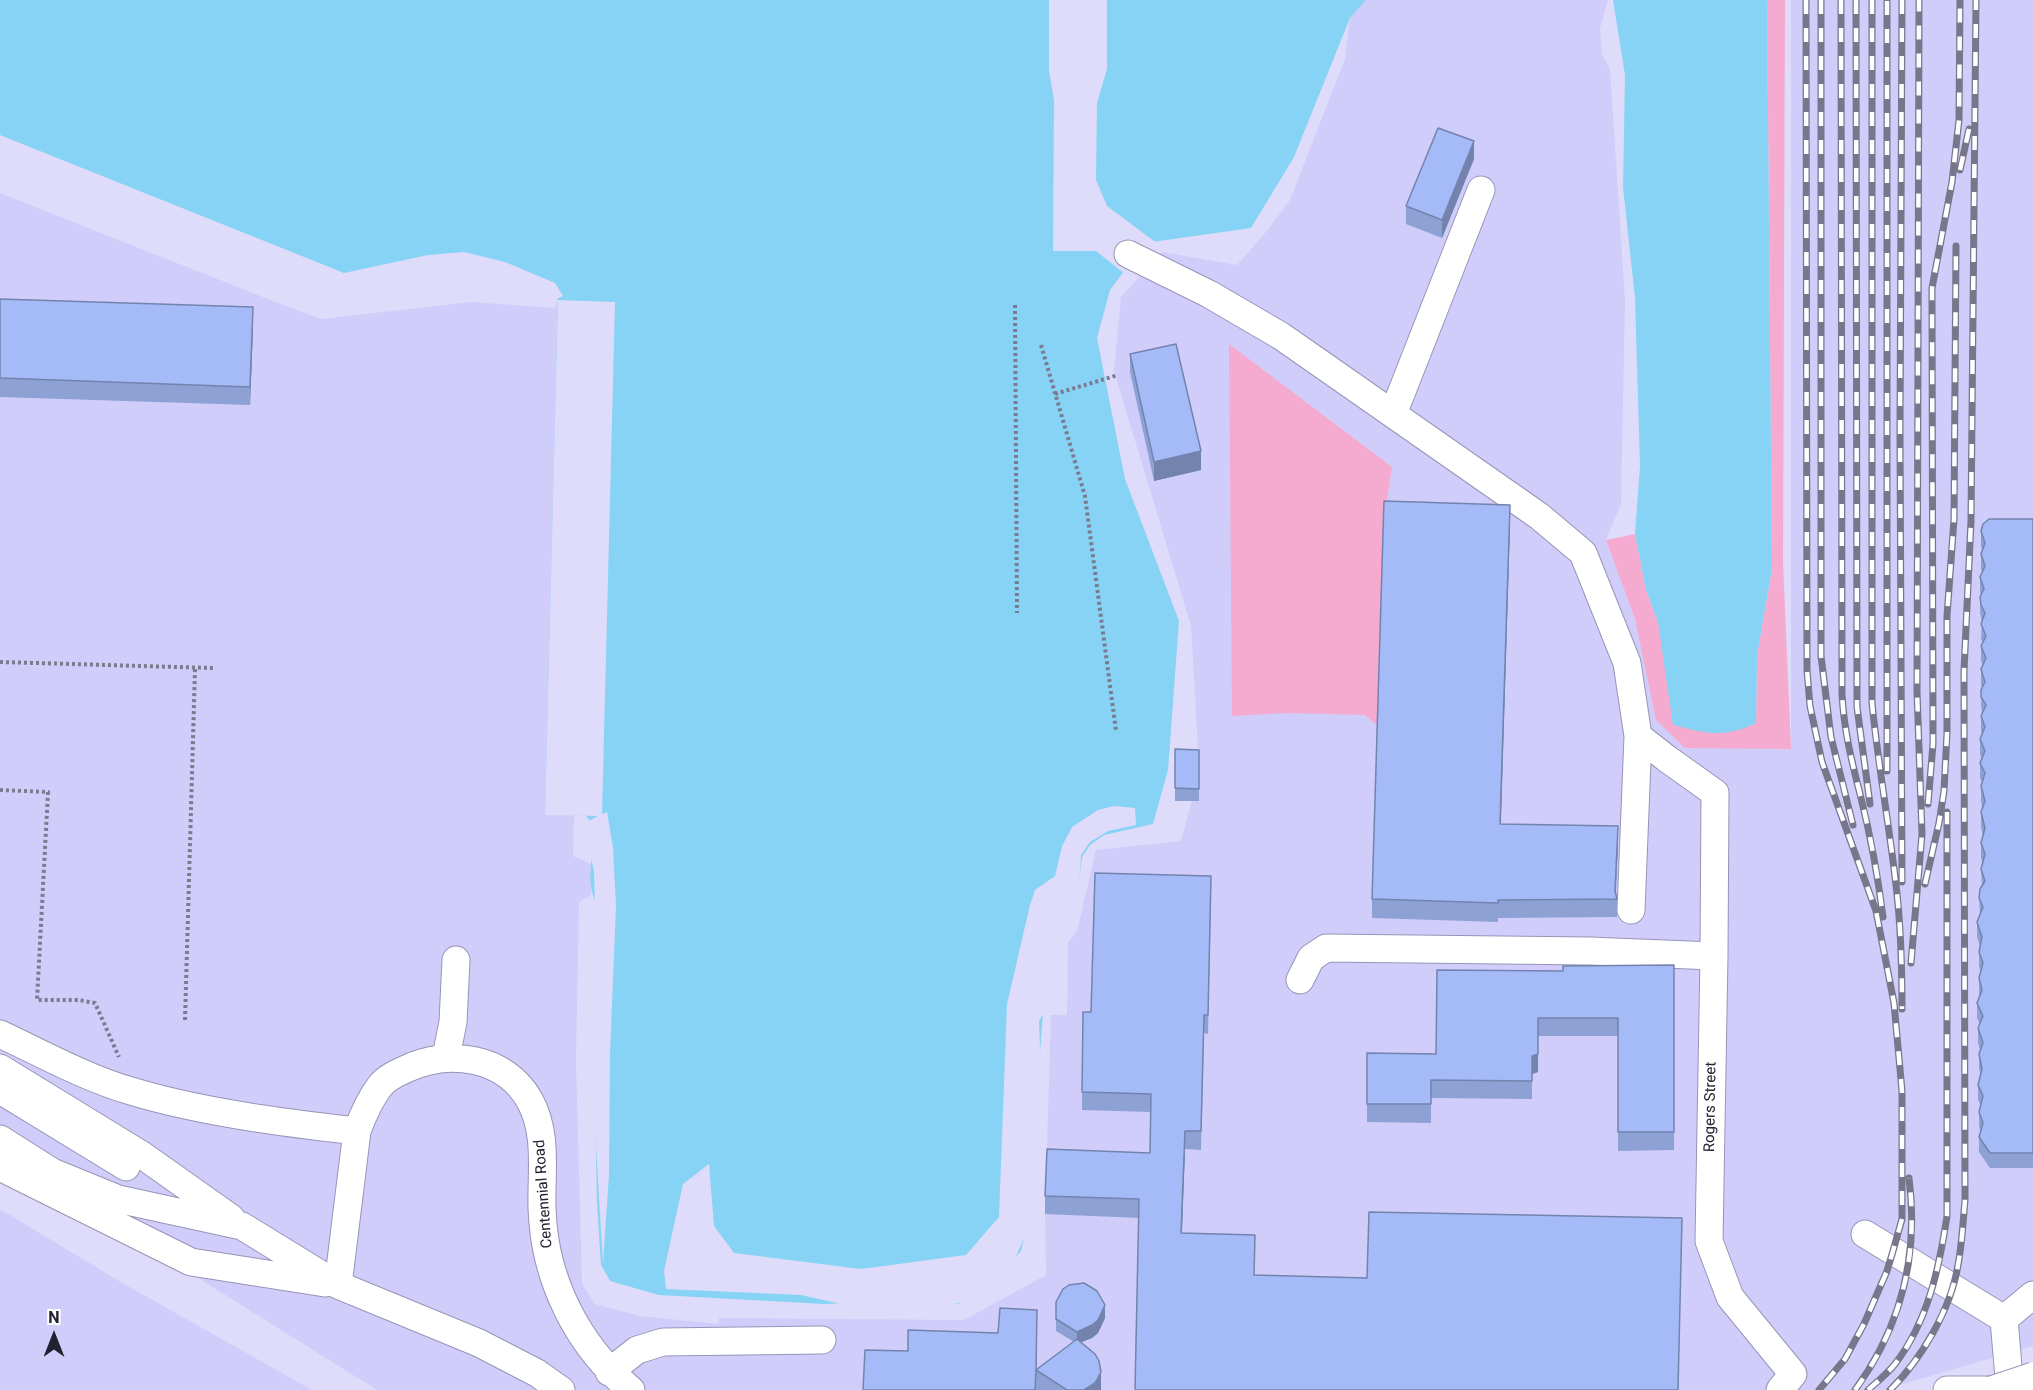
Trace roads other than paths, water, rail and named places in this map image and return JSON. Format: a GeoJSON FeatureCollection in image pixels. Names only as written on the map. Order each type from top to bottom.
{"type":"FeatureCollection","features":[{"type":"Feature","properties":{"kind":"street"},"geometry":{"type":"LineString","coordinates":[[1393,414],[1481,190]]}},
{"type":"Feature","properties":{"kind":"street"},"geometry":{"type":"LineString","coordinates":[[1128,254],[1209,294],[1281,336],[1539,516],[1583,553],[1627,663],[1638,736],[1631,910]]}},
{"type":"Feature","properties":{"kind":"street","name":"Rogers Street"},"geometry":{"type":"LineString","coordinates":[[1638,736],[1715,793],[1709,1241],[1730,1298],[1794,1385]]}},
{"type":"Feature","properties":{"kind":"street"},"geometry":{"type":"LineString","coordinates":[[1300,980],[1311,957],[1326,948],[1590,951],[1714,956]]}},
{"type":"Feature","properties":{"kind":"street"},"geometry":{"type":"LineString","coordinates":[[446,1057],[453,1022],[456,960]]}},
{"type":"Feature","properties":{"kind":"street"},"geometry":{"type":"LineString","coordinates":[[0,1034],[130,1091],[187,1105],[357,1131]]}},
{"type":"Feature","properties":{"kind":"street","name":"Centennial Road"},"geometry":{"type":"LineString","coordinates":[[338,1286],[357,1131],[364,1112],[380,1085],[419,1063],[446,1057],[493,1066],[514,1081],[530,1101],[538,1124],[543,1147],[544,1238],[554,1279],[565,1306],[609,1372],[631,1390]]}},
{"type":"Feature","properties":{"kind":"street"},"geometry":{"type":"LineString","coordinates":[[0,1068],[142,1155],[242,1226],[338,1286],[478,1343],[537,1373],[561,1390]]}},
{"type":"Feature","properties":{"kind":"street"},"geometry":{"type":"LineString","coordinates":[[0,1090],[133,1171],[242,1226]]}},
{"type":"Feature","properties":{"kind":"street"},"geometry":{"type":"LineString","coordinates":[[0,1111],[129,1186],[242,1226]]}},
{"type":"Feature","properties":{"kind":"street"},"geometry":{"type":"LineString","coordinates":[[0,1139],[52,1172],[118,1199],[242,1226]]}},
{"type":"Feature","properties":{"kind":"street"},"geometry":{"type":"LineString","coordinates":[[0,1167],[191,1262],[338,1286]]}},
{"type":"Feature","properties":{"kind":"street"},"geometry":{"type":"LineString","coordinates":[[1865,1234],[2004,1319]]}},
{"type":"Feature","properties":{"kind":"street"},"geometry":{"type":"LineString","coordinates":[[2004,1319],[2033,1295]]}},
{"type":"Feature","properties":{"kind":"street"},"geometry":{"type":"LineString","coordinates":[[2004,1319],[2009,1390]]}},
{"type":"Feature","properties":{"kind":"street"},"geometry":{"type":"LineString","coordinates":[[609,1372],[637,1350],[663,1342],[822,1340]]}},
{"type":"Feature","properties":{"kind":"street"},"geometry":{"type":"LineString","coordinates":[[1991,1390],[2033,1376]]}},
{"type":"Feature","properties":{"kind":"street"},"geometry":{"type":"LineString","coordinates":[[1947,1390],[2009,1390],[2033,1385]]}},
{"type":"Feature","properties":{"kind":"water"},"geometry":{"type":"Polygon","coordinates":[[[0,0],[1366,0],[1350,18],[1294,157],[1251,228],[1145,243],[1110,290],[1097,338],[1125,479],[1179,621],[1168,770],[1153,824],[1104,835],[1090,845],[1082,857],[1077,897],[1044,1000],[1027,1224],[1021,1251],[987,1288],[958,1304],[896,1301],[824,1304],[659,1295],[610,1281],[601,1265],[597,1203],[594,1063],[598,906],[590,878],[597,828],[585,815],[545,815],[558,300],[474,268],[424,268],[350,287],[0,149],[0,0]]]}},
{"type":"Feature","properties":{"kind":"water"},"geometry":{"type":"Polygon","coordinates":[[[1613,0],[1767,0],[1772,568],[1757,655],[1756,723],[1724,733],[1705,732],[1673,725],[1658,622],[1646,590],[1635,534],[1640,466],[1635,298],[1623,187],[1625,75],[1613,0]]]}},
{"type":"Feature","properties":{"kind":"railway"},"geometry":{"type":"LineString","coordinates":[[1806,0],[1807,670],[1810,706],[1822,762],[1876,911],[1894,1003],[1902,1091],[1902,1219],[1887,1271],[1864,1324],[1845,1359],[1819,1390]]}},
{"type":"Feature","properties":{"kind":"railway"},"geometry":{"type":"LineString","coordinates":[[1821,0],[1821,656],[1831,737],[1853,825]]}},
{"type":"Feature","properties":{"kind":"railway"},"geometry":{"type":"LineString","coordinates":[[1841,0],[1842,694],[1847,734],[1871,843],[1883,917]]}},
{"type":"Feature","properties":{"kind":"railway"},"geometry":{"type":"LineString","coordinates":[[1856,0],[1857,707],[1870,804]]}},
{"type":"Feature","properties":{"kind":"railway"},"geometry":{"type":"LineString","coordinates":[[1872,0],[1872,703],[1898,900],[1902,1009]]}},
{"type":"Feature","properties":{"kind":"railway"},"geometry":{"type":"LineString","coordinates":[[1887,0],[1887,771]]}},
{"type":"Feature","properties":{"kind":"railway"},"geometry":{"type":"LineString","coordinates":[[1902,0],[1900,431],[1902,882]]}},
{"type":"Feature","properties":{"kind":"railway"},"geometry":{"type":"LineString","coordinates":[[1911,963],[1922,834],[1917,691],[1919,0]]}},
{"type":"Feature","properties":{"kind":"railway"},"geometry":{"type":"LineString","coordinates":[[1928,804],[1933,744],[1932,288],[1952,182],[1959,120],[1960,0]]}},
{"type":"Feature","properties":{"kind":"railway"},"geometry":{"type":"LineString","coordinates":[[1890,1390],[1902,1378],[1923,1349],[1949,1299],[1959,1257],[1965,1200],[1964,671],[1971,521],[1976,0]]}},
{"type":"Feature","properties":{"kind":"railway"},"geometry":{"type":"LineString","coordinates":[[1960,170],[1969,129]]}},
{"type":"Feature","properties":{"kind":"railway"},"geometry":{"type":"LineString","coordinates":[[1925,884],[1944,791],[1947,733],[1947,616],[1954,519],[1956,246]]}},
{"type":"Feature","properties":{"kind":"railway"},"geometry":{"type":"LineString","coordinates":[[1868,1390],[1895,1364],[1916,1330],[1936,1275],[1947,1216],[1947,812]]}},
{"type":"Feature","properties":{"kind":"railway"},"geometry":{"type":"LineString","coordinates":[[1855,1390],[1884,1341],[1903,1290],[1911,1235],[1909,1178]]}},
{"type":"Feature","properties":{"kind":"railway"},"geometry":{"type":"LineString","coordinates":[[2027,1390],[2033,1385]]}}]}
